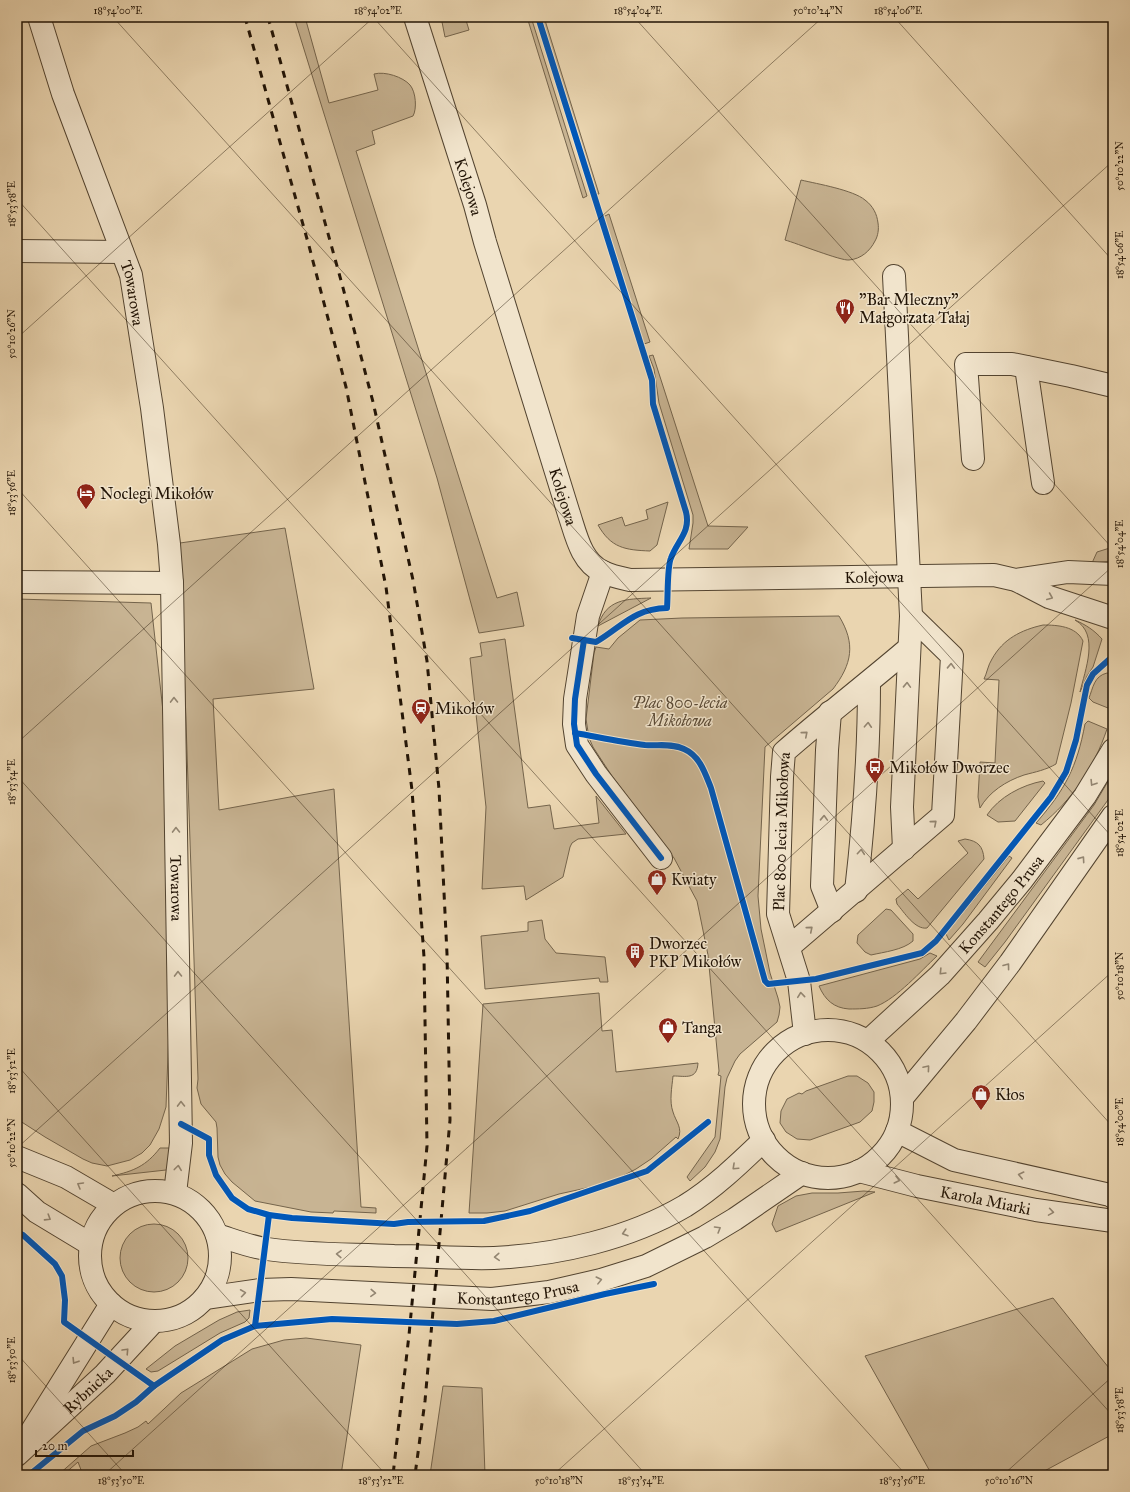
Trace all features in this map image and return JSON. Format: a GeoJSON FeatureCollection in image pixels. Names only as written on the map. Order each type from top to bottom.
{"type":"FeatureCollection","features":[{"type":"Feature","properties":{"kind":"street","name":"Towarowa"},"geometry":{"type":"LineString","coordinates":[[39,17],[63,94],[131,275],[152,408],[169,544],[172,583],[181,1143],[175,1193]]}},
{"type":"Feature","properties":{"kind":"street","name":"Kolejowa"},"geometry":{"type":"LineString","coordinates":[[415,17],[475,205],[485,242],[569,514],[580,547],[589,563],[603,572],[630,580],[994,575],[1016,580],[1049,597],[1113,618]]}},
{"type":"Feature","properties":{"kind":"street"},"geometry":{"type":"LineString","coordinates":[[17,251],[122,252]]}},
{"type":"Feature","properties":{"kind":"street"},"geometry":{"type":"LineString","coordinates":[[894,276],[906,542],[910,577],[909,648],[902,807],[904,849]]}},
{"type":"Feature","properties":{"kind":"street"},"geometry":{"type":"LineString","coordinates":[[973,459],[966,364],[1012,364],[1113,386]]}},
{"type":"Feature","properties":{"kind":"street"},"geometry":{"type":"LineString","coordinates":[[1026,367],[1043,483]]}},
{"type":"Feature","properties":{"kind":"street"},"geometry":{"type":"LineString","coordinates":[[603,572],[588,616],[575,699],[574,724],[577,745],[596,774],[661,858]]}},
{"type":"Feature","properties":{"kind":"street","name":"Kolejowa"},"geometry":{"type":"LineString","coordinates":[[1016,580],[1068,572],[1113,574]]}},
{"type":"Feature","properties":{"kind":"street"},"geometry":{"type":"LineString","coordinates":[[17,582],[172,583]]}},
{"type":"Feature","properties":{"kind":"street"},"geometry":{"type":"LineString","coordinates":[[789,947],[943,815],[952,656],[910,616]]}},
{"type":"Feature","properties":{"kind":"street","name":"Plac 800 lecia Mikołowa"},"geometry":{"type":"LineString","coordinates":[[805,1034],[799,981],[778,914],[784,752],[830,712],[869,683],[909,648]]}},
{"type":"Feature","properties":{"kind":"street"},"geometry":{"type":"LineString","coordinates":[[856,890],[861,849],[867,764],[869,683]]}},
{"type":"Feature","properties":{"kind":"street"},"geometry":{"type":"LineString","coordinates":[[830,712],[827,750],[822,886],[832,911]]}},
{"type":"Feature","properties":{"kind":"street","name":"Konstantego Prusa"},"geometry":{"type":"LineString","coordinates":[[868,1041],[940,974],[1022,880],[1085,796],[1113,750]]}},
{"type":"Feature","properties":{"kind":"street"},"geometry":{"type":"LineString","coordinates":[[902,1098],[966,1021],[1010,963],[1113,816]]}},
{"type":"Feature","properties":{"kind":"street"},"geometry":{"type":"LineString","coordinates":[[826,1030],[848,1033],[868,1041],[885,1056],[897,1076],[902,1098],[902,1115],[897,1132],[888,1148],[875,1162],[859,1171],[840,1177],[821,1178],[802,1173],[782,1161],[774,1154],[764,1140],[756,1120],[754,1098],[759,1077],[770,1058],[786,1043],[805,1034],[826,1030]]}},
{"type":"Feature","properties":{"kind":"street","name":"Karola Miarki"},"geometry":{"type":"LineString","coordinates":[[897,1132],[954,1160],[1110,1195],[1113,1197]]}},
{"type":"Feature","properties":{"kind":"street"},"geometry":{"type":"LineString","coordinates":[[217,1235],[265,1249],[301,1253],[460,1258],[494,1258],[534,1254],[589,1244],[631,1231],[684,1206],[720,1182],[764,1140]]}},
{"type":"Feature","properties":{"kind":"street"},"geometry":{"type":"LineString","coordinates":[[17,1157],[66,1177],[114,1205]]}},
{"type":"Feature","properties":{"kind":"street","name":"Karola Miarki"},"geometry":{"type":"LineString","coordinates":[[859,1171],[917,1186],[1036,1210],[1113,1221]]}},
{"type":"Feature","properties":{"kind":"street","name":"Konstantego Prusa"},"geometry":{"type":"LineString","coordinates":[[205,1298],[260,1290],[291,1289],[492,1299],[549,1292],[601,1280],[646,1266],[705,1237],[802,1173]]}},
{"type":"Feature","properties":{"kind":"street"},"geometry":{"type":"LineString","coordinates":[[154,1190],[175,1193],[194,1202],[208,1217],[217,1235],[220,1257],[216,1279],[205,1298],[189,1311],[170,1319],[153,1322],[129,1316],[111,1304],[98,1287],[90,1267],[90,1244],[98,1223],[114,1205],[132,1194],[154,1190]]}},
{"type":"Feature","properties":{"kind":"street"},"geometry":{"type":"LineString","coordinates":[[17,1194],[38,1212],[90,1244]]}},
{"type":"Feature","properties":{"kind":"street","name":"Rybnicka"},"geometry":{"type":"LineString","coordinates":[[17,1454],[111,1304]]}},
{"type":"Feature","properties":{"kind":"street","name":"Rybnicka"},"geometry":{"type":"LineString","coordinates":[[17,1454],[106,1374],[153,1322]]}},
{"type":"Feature","properties":{"kind":"green space"},"geometry":{"type":"Polygon","coordinates":[[[294,17],[305,17],[329,103],[378,90],[374,74],[378,73],[394,75],[403,79],[410,85],[414,92],[415,105],[413,116],[372,131],[375,144],[356,151],[497,598],[517,592],[524,626],[479,633],[437,478],[294,17]]]}},
{"type":"Feature","properties":{"kind":"green space"},"geometry":{"type":"Polygon","coordinates":[[[441,17],[465,17],[469,30],[445,37],[441,17]]]}},
{"type":"Feature","properties":{"kind":"green space"},"geometry":{"type":"Polygon","coordinates":[[[527,17],[531,17],[587,196],[583,198],[527,17]]]}},
{"type":"Feature","properties":{"kind":"green space"},"geometry":{"type":"Polygon","coordinates":[[[541,17],[544,17],[599,194],[596,194],[541,17]]]}},
{"type":"Feature","properties":{"kind":"green space"},"geometry":{"type":"Polygon","coordinates":[[[801,180],[852,193],[860,196],[870,205],[877,216],[878,235],[868,251],[857,258],[844,260],[785,240],[801,180]]]}},
{"type":"Feature","properties":{"kind":"green space"},"geometry":{"type":"Polygon","coordinates":[[[609,214],[650,342],[644,344],[636,324],[603,217],[609,214]]]}},
{"type":"Feature","properties":{"kind":"green space"},"geometry":{"type":"Polygon","coordinates":[[[653,355],[708,526],[748,527],[728,549],[689,549],[693,515],[659,403],[654,369],[649,356],[653,355]]]}},
{"type":"Feature","properties":{"kind":"green space"},"geometry":{"type":"Polygon","coordinates":[[[668,502],[657,545],[650,551],[633,550],[614,543],[608,539],[598,525],[622,517],[625,526],[648,519],[646,510],[668,502]]]}},
{"type":"Feature","properties":{"kind":"green space"},"geometry":{"type":"Polygon","coordinates":[[[285,528],[314,689],[213,699],[219,810],[334,789],[361,1207],[376,1208],[376,1213],[334,1211],[333,1213],[311,1212],[255,1201],[232,1182],[220,1165],[218,1157],[216,1122],[201,1104],[197,1088],[198,1079],[180,543],[285,528]]]}},
{"type":"Feature","properties":{"kind":"green space"},"geometry":{"type":"Polygon","coordinates":[[[1113,547],[1113,561],[1092,563],[1097,552],[1113,547]]]}},
{"type":"Feature","properties":{"kind":"green space"},"geometry":{"type":"Polygon","coordinates":[[[651,598],[598,626],[606,610],[618,602],[651,598]]]}},
{"type":"Feature","properties":{"kind":"green space"},"geometry":{"type":"Polygon","coordinates":[[[17,599],[151,603],[166,738],[170,1001],[166,1107],[159,1129],[150,1145],[142,1153],[130,1160],[107,1166],[92,1163],[83,1159],[17,1119],[17,599]]]}},
{"type":"Feature","properties":{"kind":"green space","name":"Plac 800-lecia Mikołowa"},"geometry":{"type":"Polygon","coordinates":[[[839,616],[848,636],[850,654],[848,662],[839,680],[833,689],[765,747],[758,896],[761,929],[770,973],[780,1007],[779,1015],[777,1022],[740,1054],[735,1061],[727,1078],[725,1087],[720,1139],[715,1152],[705,1167],[690,1181],[687,1177],[715,1137],[721,1076],[718,1075],[719,1071],[708,955],[697,901],[674,858],[612,776],[593,747],[589,738],[586,719],[594,653],[596,647],[609,649],[618,638],[640,620],[839,616]]]}},
{"type":"Feature","properties":{"kind":"green space"},"geometry":{"type":"Polygon","coordinates":[[[1075,620],[1090,628],[1102,639],[1093,667],[1080,692],[1089,653],[1089,643],[1083,626],[1075,620]]]}},
{"type":"Feature","properties":{"kind":"green space"},"geometry":{"type":"Polygon","coordinates":[[[1043,625],[1054,625],[1071,629],[1080,636],[1083,641],[1071,703],[1056,764],[1017,777],[993,792],[980,808],[978,797],[980,762],[995,763],[999,680],[984,679],[989,664],[996,652],[1013,636],[1043,625]]]}},
{"type":"Feature","properties":{"kind":"green space"},"geometry":{"type":"Polygon","coordinates":[[[505,639],[528,808],[550,805],[554,829],[599,823],[596,796],[626,834],[578,839],[572,843],[570,847],[563,877],[526,900],[524,886],[482,889],[486,807],[470,658],[482,656],[480,643],[505,639]]]}},
{"type":"Feature","properties":{"kind":"green space"},"geometry":{"type":"Polygon","coordinates":[[[1107,673],[1113,674],[1113,710],[1093,702],[1089,698],[1093,686],[1099,677],[1107,673]]]}},
{"type":"Feature","properties":{"kind":"green space"},"geometry":{"type":"Polygon","coordinates":[[[1088,721],[1107,729],[1096,757],[1081,782],[1063,805],[1041,825],[1036,823],[1055,800],[1074,766],[1085,724],[1088,721]]]}},
{"type":"Feature","properties":{"kind":"green space"},"geometry":{"type":"Polygon","coordinates":[[[1113,773],[1113,793],[1005,942],[985,967],[978,962],[1094,805],[1113,773]]]}},
{"type":"Feature","properties":{"kind":"green space"},"geometry":{"type":"Polygon","coordinates":[[[1043,781],[1045,783],[1015,821],[998,822],[987,815],[1004,797],[1027,785],[1043,781]]]}},
{"type":"Feature","properties":{"kind":"green space"},"geometry":{"type":"Polygon","coordinates":[[[965,839],[973,841],[981,847],[984,859],[927,928],[918,926],[906,916],[897,904],[896,899],[908,889],[918,899],[968,853],[958,841],[965,839]]]}},
{"type":"Feature","properties":{"kind":"green space"},"geometry":{"type":"Polygon","coordinates":[[[1009,856],[1012,858],[963,924],[949,940],[946,934],[1009,856]]]}},
{"type":"Feature","properties":{"kind":"green space"},"geometry":{"type":"Polygon","coordinates":[[[886,909],[891,910],[913,934],[913,941],[899,949],[871,955],[865,952],[857,943],[858,935],[886,909]]]}},
{"type":"Feature","properties":{"kind":"green space"},"geometry":{"type":"Polygon","coordinates":[[[542,920],[545,939],[556,953],[605,957],[608,982],[600,982],[599,978],[485,989],[481,936],[528,931],[528,922],[542,920]]]}},
{"type":"Feature","properties":{"kind":"green space"},"geometry":{"type":"Polygon","coordinates":[[[930,953],[937,956],[901,991],[877,1006],[856,1009],[839,1007],[827,999],[819,986],[920,959],[930,953]]]}},
{"type":"Feature","properties":{"kind":"green space"},"geometry":{"type":"Polygon","coordinates":[[[599,993],[602,1031],[612,1030],[616,1072],[698,1063],[696,1072],[693,1075],[673,1076],[671,1103],[680,1132],[678,1139],[676,1137],[651,1159],[636,1169],[609,1183],[559,1194],[505,1211],[469,1213],[483,1004],[599,993]]]}},
{"type":"Feature","properties":{"kind":"green space"},"geometry":{"type":"Polygon","coordinates":[[[848,1076],[857,1076],[868,1083],[874,1092],[872,1111],[860,1122],[810,1140],[797,1139],[786,1132],[780,1123],[781,1111],[787,1099],[799,1093],[802,1094],[806,1091],[848,1076]]]}},
{"type":"Feature","properties":{"kind":"green space"},"geometry":{"type":"Polygon","coordinates":[[[160,1148],[171,1148],[169,1168],[166,1170],[112,1176],[139,1167],[150,1159],[160,1148]]]}},
{"type":"Feature","properties":{"kind":"green space"},"geometry":{"type":"Polygon","coordinates":[[[875,1192],[776,1232],[772,1224],[778,1206],[796,1196],[812,1193],[875,1192]]]}},
{"type":"Feature","properties":{"kind":"green space"},"geometry":{"type":"Polygon","coordinates":[[[154,1224],[167,1227],[178,1234],[185,1245],[188,1258],[185,1271],[178,1282],[167,1289],[154,1292],[141,1289],[130,1282],[123,1271],[120,1258],[123,1245],[130,1234],[141,1227],[154,1224]]]}},
{"type":"Feature","properties":{"kind":"green space"},"geometry":{"type":"Polygon","coordinates":[[[1053,1298],[1113,1373],[1113,1434],[1037,1475],[932,1475],[865,1356],[1053,1298]]]}},
{"type":"Feature","properties":{"kind":"green space"},"geometry":{"type":"Polygon","coordinates":[[[250,1310],[249,1318],[245,1322],[220,1333],[158,1371],[151,1372],[146,1369],[175,1346],[219,1320],[237,1312],[250,1310]]]}},
{"type":"Feature","properties":{"kind":"green space"},"geometry":{"type":"Polygon","coordinates":[[[306,1338],[361,1345],[341,1475],[83,1475],[78,1462],[63,1475],[58,1475],[91,1446],[125,1433],[138,1427],[146,1421],[148,1424],[181,1393],[252,1349],[284,1340],[306,1338]]]}},
{"type":"Feature","properties":{"kind":"green space"},"geometry":{"type":"Polygon","coordinates":[[[443,1386],[482,1388],[485,1475],[430,1475],[443,1386]]]}},
{"type":"Feature","properties":{"kind":"railway"},"geometry":{"type":"LineString","coordinates":[[245,17],[309,246],[346,387],[386,587],[412,790],[424,957],[427,1146],[409,1335],[393,1475]]}},
{"type":"Feature","properties":{"kind":"railway"},"geometry":{"type":"LineString","coordinates":[[268,17],[373,402],[413,580],[427,661],[439,789],[447,954],[450,1120],[425,1401],[415,1475]]}},
{"type":"Feature","properties":{"kind":"cycle path"},"geometry":{"type":"LineString","coordinates":[[538,17],[652,380],[653,404],[687,519],[685,531],[670,562],[668,574],[667,608],[645,611],[629,619],[596,642],[572,638]]}},
{"type":"Feature","properties":{"kind":"cycle path"},"geometry":{"type":"LineString","coordinates":[[584,640],[575,699],[574,724],[577,745],[596,774],[661,858]]}},
{"type":"Feature","properties":{"kind":"cycle path"},"geometry":{"type":"LineString","coordinates":[[575,733],[645,745],[675,746],[690,752],[698,760],[711,788],[765,981],[768,984],[816,979],[922,953],[936,941],[1051,797],[1066,772],[1076,740],[1087,685],[1093,674],[1113,656]]}},
{"type":"Feature","properties":{"kind":"cycle path"},"geometry":{"type":"LineString","coordinates":[[181,1124],[209,1139],[209,1155],[216,1175],[232,1198],[248,1209],[269,1215],[292,1218],[394,1224],[408,1222],[484,1221],[530,1211],[647,1171],[708,1122]]}},
{"type":"Feature","properties":{"kind":"cycle path"},"geometry":{"type":"LineString","coordinates":[[255,1326],[269,1215]]}},
{"type":"Feature","properties":{"kind":"cycle path"},"geometry":{"type":"LineString","coordinates":[[17,1232],[23,1235],[55,1264],[62,1276],[65,1300],[64,1322],[154,1386]]}},
{"type":"Feature","properties":{"kind":"cycle path"},"geometry":{"type":"LineString","coordinates":[[29,1475],[83,1431],[115,1416],[136,1402],[154,1386],[222,1340],[255,1326],[332,1319],[457,1324],[494,1321],[605,1294],[654,1284]]}},
{"type":"Feature","properties":{"kind":"place","name":"\"Bar Mleczny\" Małgorzata Tałaj"},"geometry":{"type":"Point","coordinates":[845,325]}},
{"type":"Feature","properties":{"kind":"place","name":"Noclegi Mikołów"},"geometry":{"type":"Point","coordinates":[86,510]}},
{"type":"Feature","properties":{"kind":"place","name":"Mikołów"},"geometry":{"type":"Point","coordinates":[421,725]}},
{"type":"Feature","properties":{"kind":"place","name":"Mikołów Dworzec"},"geometry":{"type":"Point","coordinates":[875,784]}},
{"type":"Feature","properties":{"kind":"place","name":"Kwiaty"},"geometry":{"type":"Point","coordinates":[657,896]}},
{"type":"Feature","properties":{"kind":"place","name":"Dworzec PKP Mikołów"},"geometry":{"type":"Point","coordinates":[635,969]}},
{"type":"Feature","properties":{"kind":"place","name":"Tanga"},"geometry":{"type":"Point","coordinates":[668,1044]}},
{"type":"Feature","properties":{"kind":"place","name":"Kłos"},"geometry":{"type":"Point","coordinates":[981,1111]}}]}
